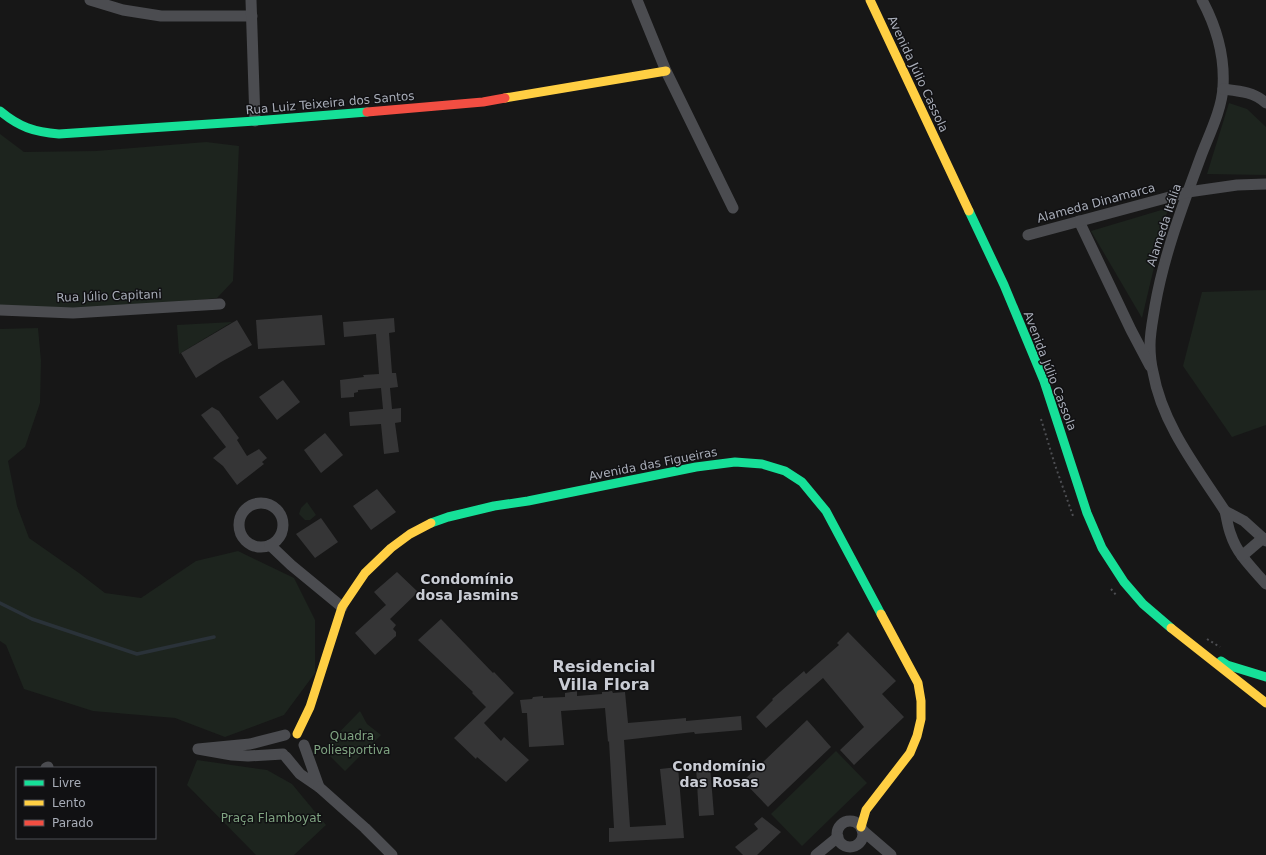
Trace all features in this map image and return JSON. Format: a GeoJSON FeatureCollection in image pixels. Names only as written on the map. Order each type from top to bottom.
{"type":"FeatureCollection","features":[{"type":"Feature","properties":{"kind":"street"},"geometry":{"type":"LineString","coordinates":[[90,0],[123,10],[161,16],[252,16]]}},
{"type":"Feature","properties":{"kind":"street"},"geometry":{"type":"LineString","coordinates":[[251,0],[255,121]]}},
{"type":"Feature","properties":{"kind":"street"},"geometry":{"type":"LineString","coordinates":[[637,0],[666,71],[733,208]]}},
{"type":"Feature","properties":{"kind":"street","name":"Avenida Júlio Cassola"},"geometry":{"type":"LineString","coordinates":[[870,0],[1007,291],[1044,381],[1087,513],[1102,548],[1124,582],[1143,604],[1188,643],[1266,703]]}},
{"type":"Feature","properties":{"kind":"street","name":"Alameda Itália"},"geometry":{"type":"LineString","coordinates":[[1202,0],[1212,18],[1221,44],[1224,67],[1223,89],[1218,111],[1188,192],[1159,283],[1150,345],[1153,373],[1159,399],[1169,420],[1182,445],[1225,511],[1230,535],[1235,545],[1242,556],[1266,584]]}},
{"type":"Feature","properties":{"kind":"street","name":"Rua Luiz Teixeira dos Santos"},"geometry":{"type":"LineString","coordinates":[[0,111],[21,127],[36,132],[59,134],[255,121],[483,102],[666,71]]}},
{"type":"Feature","properties":{"kind":"street"},"geometry":{"type":"LineString","coordinates":[[1223,89],[1250,94],[1262,99],[1266,103]]}},
{"type":"Feature","properties":{"kind":"street","name":"Alameda Dinamarca"},"geometry":{"type":"LineString","coordinates":[[1028,235],[1188,192],[1237,185],[1266,184]]}},
{"type":"Feature","properties":{"kind":"street","name":"Alameda Itália"},"geometry":{"type":"LineString","coordinates":[[1079,221],[1153,373]]}},
{"type":"Feature","properties":{"kind":"street","name":"Rua Júlio Capitani"},"geometry":{"type":"LineString","coordinates":[[0,310],[73,313],[220,304]]}},
{"type":"Feature","properties":{"kind":"street","name":"Avenida das Figueiras"},"geometry":{"type":"LineString","coordinates":[[297,734],[310,707],[342,607],[365,573],[391,548],[410,534],[426,525],[448,517],[494,506],[528,501],[630,481],[696,466],[735,462],[762,464],[785,471],[802,482],[826,511],[910,666],[918,684],[921,700],[921,720],[911,752],[866,810],[862,829]]}},
{"type":"Feature","properties":{"kind":"street","name":"Alameda Itália"},"geometry":{"type":"LineString","coordinates":[[1225,511],[1244,521],[1265,540]]}},
{"type":"Feature","properties":{"kind":"street"},"geometry":{"type":"LineString","coordinates":[[1242,556],[1265,540]]}},
{"type":"Feature","properties":{"kind":"street"},"geometry":{"type":"LineString","coordinates":[[270,545],[291,565],[342,607]]}},
{"type":"Feature","properties":{"kind":"street"},"geometry":{"type":"LineString","coordinates":[[1188,643],[1227,664],[1266,677]]}},
{"type":"Feature","properties":{"kind":"street"},"geometry":{"type":"LineString","coordinates":[[304,745],[304,749],[299,756],[294,758],[284,756],[232,755],[198,749],[250,744],[289,733],[297,734],[303,740],[319,787]]}},
{"type":"Feature","properties":{"kind":"street"},"geometry":{"type":"LineString","coordinates":[[284,735],[279,742],[280,751],[300,774],[319,787],[365,828],[392,855]]}},
{"type":"Feature","properties":{"kind":"street"},"geometry":{"type":"LineString","coordinates":[[859,855],[850,847],[842,844],[838,837],[839,828],[845,823],[854,822],[891,855]]}},
{"type":"Feature","properties":{"kind":"street"},"geometry":{"type":"LineString","coordinates":[[850,847],[861,842],[863,834],[862,829]]}},
{"type":"Feature","properties":{"kind":"street"},"geometry":{"type":"LineString","coordinates":[[816,855],[838,837]]}},
{"type":"Feature","properties":{"kind":"green space"},"geometry":{"type":"Polygon","coordinates":[[[1229,103],[1247,109],[1266,127],[1266,175],[1207,174],[1229,103]]]}},
{"type":"Feature","properties":{"kind":"green space"},"geometry":{"type":"Polygon","coordinates":[[[0,134],[24,152],[96,151],[206,142],[239,146],[233,281],[217,298],[166,304],[75,310],[0,306],[0,134]]]}},
{"type":"Feature","properties":{"kind":"green space"},"geometry":{"type":"Polygon","coordinates":[[[1168,208],[1142,318],[1091,231],[1168,208]]]}},
{"type":"Feature","properties":{"kind":"green space"},"geometry":{"type":"Polygon","coordinates":[[[1266,290],[1266,425],[1232,437],[1183,366],[1202,292],[1266,290]]]}},
{"type":"Feature","properties":{"kind":"green space"},"geometry":{"type":"Polygon","coordinates":[[[232,322],[179,354],[177,325],[232,322]]]}},
{"type":"Feature","properties":{"kind":"green space"},"geometry":{"type":"Polygon","coordinates":[[[38,328],[41,361],[40,403],[25,447],[8,461],[17,506],[29,538],[105,593],[141,598],[196,561],[238,551],[294,578],[315,620],[315,673],[284,715],[225,737],[175,718],[93,711],[24,689],[6,645],[0,641],[0,329],[38,328]]]}},
{"type":"Feature","properties":{"kind":"green space"},"geometry":{"type":"Polygon","coordinates":[[[307,502],[316,515],[310,520],[305,520],[299,514],[301,508],[307,502]]]}},
{"type":"Feature","properties":{"kind":"green space","name":"Quadra Poliesportiva"},"geometry":{"type":"Polygon","coordinates":[[[360,711],[367,724],[381,735],[345,771],[323,749],[360,711]]]}},
{"type":"Feature","properties":{"kind":"green space"},"geometry":{"type":"Polygon","coordinates":[[[836,751],[867,783],[802,846],[771,814],[836,751]]]}},
{"type":"Feature","properties":{"kind":"green space","name":"Praça Flamboyat"},"geometry":{"type":"Polygon","coordinates":[[[197,760],[267,770],[292,784],[326,825],[294,855],[256,855],[187,785],[197,760]]]}},
{"type":"Feature","properties":{"kind":"building"},"geometry":{"type":"Polygon","coordinates":[[[322,315],[325,345],[258,349],[256,320],[322,315]]]}},
{"type":"Feature","properties":{"kind":"building"},"geometry":{"type":"Polygon","coordinates":[[[394,318],[395,332],[389,333],[392,373],[396,373],[398,387],[390,388],[392,409],[401,408],[401,422],[395,423],[399,452],[384,454],[381,424],[350,426],[349,412],[383,409],[381,388],[358,390],[358,392],[354,393],[354,397],[341,398],[340,380],[364,377],[363,375],[379,374],[376,334],[344,337],[343,322],[394,318]]]}},
{"type":"Feature","properties":{"kind":"building"},"geometry":{"type":"Polygon","coordinates":[[[237,320],[252,345],[196,378],[181,353],[237,320]]]}},
{"type":"Feature","properties":{"kind":"building"},"geometry":{"type":"Polygon","coordinates":[[[283,380],[300,402],[277,420],[259,397],[283,380]]]}},
{"type":"Feature","properties":{"kind":"building"},"geometry":{"type":"Polygon","coordinates":[[[212,407],[219,411],[239,438],[237,440],[247,456],[259,449],[267,458],[262,462],[264,464],[237,485],[223,466],[213,458],[226,447],[201,415],[212,407]]]}},
{"type":"Feature","properties":{"kind":"building"},"geometry":{"type":"Polygon","coordinates":[[[325,433],[343,455],[321,473],[304,450],[325,433]]]}},
{"type":"Feature","properties":{"kind":"building"},"geometry":{"type":"Polygon","coordinates":[[[377,489],[396,512],[371,530],[353,506],[377,489]]]}},
{"type":"Feature","properties":{"kind":"building"},"geometry":{"type":"Polygon","coordinates":[[[321,518],[338,542],[315,558],[296,534],[321,518]]]}},
{"type":"Feature","properties":{"kind":"building"},"geometry":{"type":"Polygon","coordinates":[[[397,572],[418,592],[390,619],[396,625],[393,629],[396,632],[396,636],[375,655],[355,633],[386,605],[374,592],[397,572]]]}},
{"type":"Feature","properties":{"kind":"building"},"geometry":{"type":"Polygon","coordinates":[[[441,619],[514,693],[484,723],[501,741],[504,737],[529,760],[506,782],[477,757],[476,759],[454,738],[486,707],[472,693],[473,692],[418,640],[441,619]]]}},
{"type":"Feature","properties":{"kind":"building"},"geometry":{"type":"Polygon","coordinates":[[[848,632],[896,681],[882,694],[904,717],[854,765],[840,750],[864,727],[823,678],[766,728],[756,717],[773,700],[772,699],[804,671],[806,674],[839,645],[837,643],[848,632]]]}},
{"type":"Feature","properties":{"kind":"building"},"geometry":{"type":"Polygon","coordinates":[[[577,691],[577,696],[602,694],[602,692],[612,691],[613,693],[625,692],[628,723],[686,718],[686,721],[741,716],[742,730],[695,734],[694,732],[624,740],[630,827],[666,825],[660,769],[678,767],[684,838],[609,842],[609,828],[614,828],[609,741],[608,742],[605,708],[561,711],[564,745],[529,747],[527,713],[522,713],[520,700],[543,696],[543,698],[565,697],[565,693],[577,691]]]}},
{"type":"Feature","properties":{"kind":"building"},"geometry":{"type":"Polygon","coordinates":[[[807,720],[831,747],[768,807],[743,781],[807,720]]]}},
{"type":"Feature","properties":{"kind":"building"},"geometry":{"type":"Polygon","coordinates":[[[710,766],[714,815],[699,816],[696,767],[710,766]]]}},
{"type":"Feature","properties":{"kind":"building"},"geometry":{"type":"Polygon","coordinates":[[[762,817],[781,832],[757,855],[743,855],[735,847],[758,829],[754,824],[762,817]]]}},
{"type":"Feature","properties":{"kind":"waterway"},"geometry":{"type":"LineString","coordinates":[[0,603],[32,619],[137,654],[214,637]]}},
{"type":"Feature","properties":{"kind":"traffic: fast"},"geometry":{"type":"LineString","coordinates":[[0,111],[27,128],[59,134],[367,112]]}},
{"type":"Feature","properties":{"kind":"traffic: fast"},"geometry":{"type":"LineString","coordinates":[[969,211],[1004,285],[1044,381],[1087,513],[1102,548],[1124,582],[1143,604],[1171,628]]}},
{"type":"Feature","properties":{"kind":"traffic: fast"},"geometry":{"type":"LineString","coordinates":[[431,523],[448,517],[494,506],[528,501],[696,467],[735,462],[762,464],[785,471],[802,482],[826,511],[881,614]]}},
{"type":"Feature","properties":{"kind":"traffic: fast"},"geometry":{"type":"LineString","coordinates":[[1221,661],[1227,665],[1266,677]]}},
{"type":"Feature","properties":{"kind":"traffic: slow"},"geometry":{"type":"LineString","coordinates":[[870,0],[969,211]]}},
{"type":"Feature","properties":{"kind":"traffic: slow"},"geometry":{"type":"LineString","coordinates":[[505,98],[666,71]]}},
{"type":"Feature","properties":{"kind":"traffic: slow"},"geometry":{"type":"LineString","coordinates":[[297,734],[310,707],[342,607],[365,573],[391,548],[410,534],[431,523]]}},
{"type":"Feature","properties":{"kind":"traffic: slow"},"geometry":{"type":"LineString","coordinates":[[861,827],[866,810],[910,753],[917,736],[921,719],[921,701],[918,683],[881,614]]}},
{"type":"Feature","properties":{"kind":"traffic: slow"},"geometry":{"type":"LineString","coordinates":[[1171,628],[1266,703]]}},
{"type":"Feature","properties":{"kind":"traffic: jam"},"geometry":{"type":"LineString","coordinates":[[367,112],[483,102],[505,98]]}},
{"type":"Feature","properties":{"kind":"district","name":"Condomínio dosa Jasmins"},"geometry":{"type":"Point","coordinates":[467,588]}},
{"type":"Feature","properties":{"kind":"district","name":"Residencial Villa Flora"},"geometry":{"type":"Point","coordinates":[604,675]}},
{"type":"Feature","properties":{"kind":"district","name":"Condomínio das Rosas"},"geometry":{"type":"Point","coordinates":[719,774]}}]}
